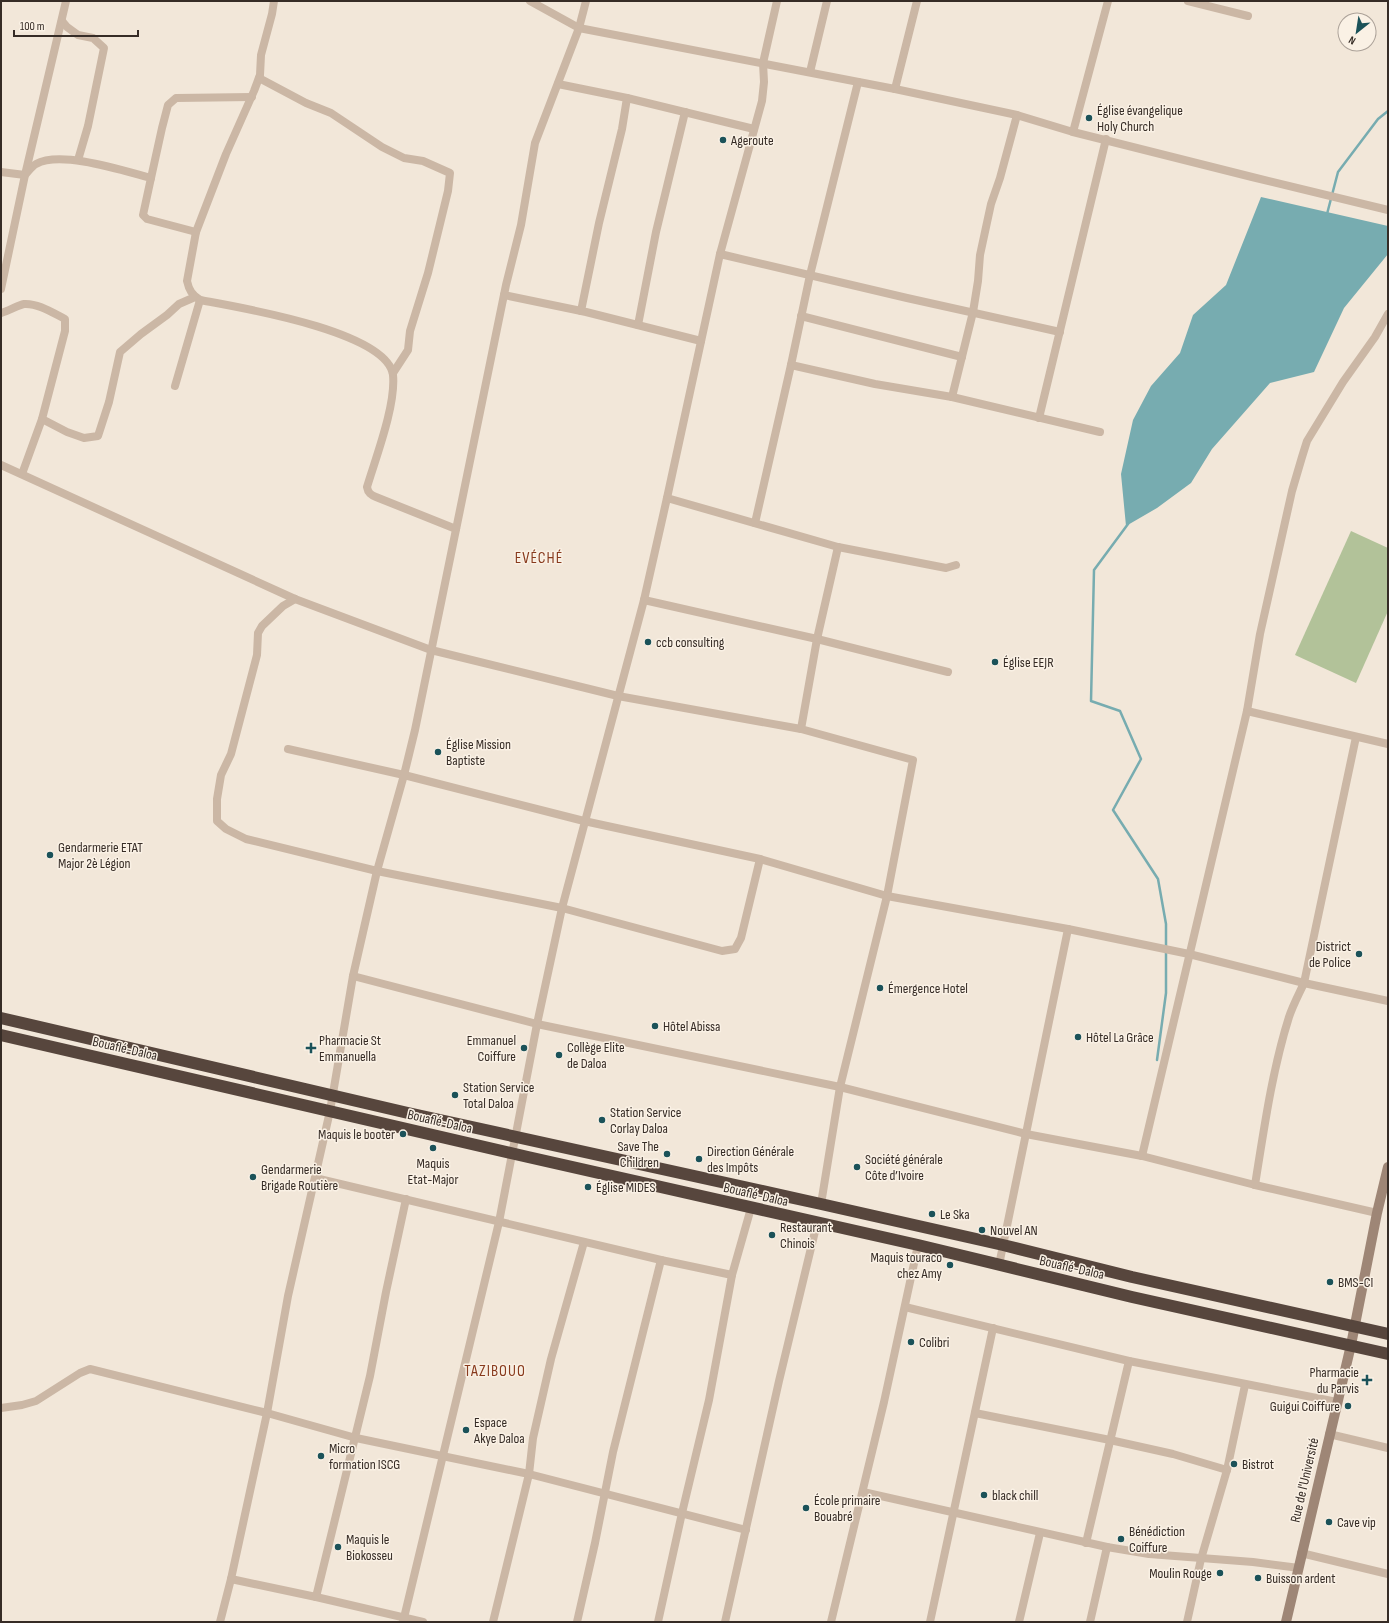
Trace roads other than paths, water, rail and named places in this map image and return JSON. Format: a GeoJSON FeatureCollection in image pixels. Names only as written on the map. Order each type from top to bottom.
{"type":"FeatureCollection","features":[{"type":"Feature","properties":{"kind":"highway","name":"Bouaflé-Daloa"},"geometry":{"type":"LineString","coordinates":[[1,1018],[514,1138],[821,1204],[1003,1245],[1132,1277],[1388,1334]]}},
{"type":"Feature","properties":{"kind":"highway","name":"Bouaflé-Daloa"},"geometry":{"type":"LineString","coordinates":[[1,1035],[751,1208],[918,1245],[1132,1297],[1388,1354]]}},
{"type":"Feature","properties":{"kind":"street"},"geometry":{"type":"LineString","coordinates":[[1,289],[25,175],[66,1]]}},
{"type":"Feature","properties":{"kind":"street"},"geometry":{"type":"LineString","coordinates":[[197,298],[188,289],[187,282],[196,232],[226,154],[259,78],[261,55],[274,1]]}},
{"type":"Feature","properties":{"kind":"street"},"geometry":{"type":"LineString","coordinates":[[530,1],[579,28],[896,89],[1017,116],[1252,178],[1388,210]]}},
{"type":"Feature","properties":{"kind":"street"},"geometry":{"type":"LineString","coordinates":[[220,1622],[231,1579],[267,1413],[288,1296],[330,1111],[353,976],[377,871],[415,730],[504,295],[521,225],[535,143],[579,28],[586,1]]}},
{"type":"Feature","properties":{"kind":"street"},"geometry":{"type":"LineString","coordinates":[[404,1620],[499,1222],[514,1138],[562,908],[644,600],[720,254],[763,95],[763,63],[777,1]]}},
{"type":"Feature","properties":{"kind":"street"},"geometry":{"type":"LineString","coordinates":[[810,72],[827,1]]}},
{"type":"Feature","properties":{"kind":"street"},"geometry":{"type":"LineString","coordinates":[[896,89],[918,1]]}},
{"type":"Feature","properties":{"kind":"street"},"geometry":{"type":"LineString","coordinates":[[1073,132],[1108,1]]}},
{"type":"Feature","properties":{"kind":"street"},"geometry":{"type":"LineString","coordinates":[[1188,1],[1248,16]]}},
{"type":"Feature","properties":{"kind":"street"},"geometry":{"type":"LineString","coordinates":[[62,21],[67,27],[78,35],[93,38],[104,48],[88,126],[78,160]]}},
{"type":"Feature","properties":{"kind":"street"},"geometry":{"type":"LineString","coordinates":[[259,78],[306,103],[331,113],[393,153],[404,158],[423,161],[450,173],[448,190],[428,273],[410,331],[408,350],[392,373]]}},
{"type":"Feature","properties":{"kind":"street"},"geometry":{"type":"LineString","coordinates":[[755,523],[810,275],[858,82]]}},
{"type":"Feature","properties":{"kind":"street"},"geometry":{"type":"LineString","coordinates":[[558,84],[627,98],[754,129]]}},
{"type":"Feature","properties":{"kind":"street"},"geometry":{"type":"LineString","coordinates":[[196,232],[147,219],[143,215],[168,105],[176,98],[252,97]]}},
{"type":"Feature","properties":{"kind":"street"},"geometry":{"type":"LineString","coordinates":[[581,311],[599,223],[622,128],[627,98]]}},
{"type":"Feature","properties":{"kind":"street"},"geometry":{"type":"LineString","coordinates":[[638,325],[656,232],[685,112]]}},
{"type":"Feature","properties":{"kind":"street"},"geometry":{"type":"LineString","coordinates":[[952,397],[972,312],[978,282],[980,255],[991,204],[1000,178],[1017,116]]}},
{"type":"Feature","properties":{"kind":"street"},"geometry":{"type":"LineString","coordinates":[[1039,418],[1106,140]]}},
{"type":"Feature","properties":{"kind":"street"},"geometry":{"type":"LineString","coordinates":[[25,175],[36,164],[52,160],[78,160],[151,178]]}},
{"type":"Feature","properties":{"kind":"street"},"geometry":{"type":"LineString","coordinates":[[1,172],[25,175]]}},
{"type":"Feature","properties":{"kind":"street"},"geometry":{"type":"LineString","coordinates":[[720,254],[1060,332]]}},
{"type":"Feature","properties":{"kind":"street"},"geometry":{"type":"LineString","coordinates":[[504,295],[581,311],[701,341]]}},
{"type":"Feature","properties":{"kind":"street"},"geometry":{"type":"LineString","coordinates":[[175,386],[197,298]]}},
{"type":"Feature","properties":{"kind":"street"},"geometry":{"type":"LineString","coordinates":[[42,419],[67,432],[84,438],[98,436],[109,402],[120,352],[179,304],[197,298],[298,320],[355,341],[376,352],[386,362],[392,373],[393,386],[390,408],[367,487],[369,494],[456,529]]}},
{"type":"Feature","properties":{"kind":"street"},"geometry":{"type":"LineString","coordinates":[[1,313],[11,311],[23,304],[36,305],[65,319],[65,331],[42,419],[22,474]]}},
{"type":"Feature","properties":{"kind":"street"},"geometry":{"type":"LineString","coordinates":[[1142,1156],[1248,711],[1260,634],[1292,491],[1307,441],[1343,382],[1375,337],[1388,314]]}},
{"type":"Feature","properties":{"kind":"street"},"geometry":{"type":"LineString","coordinates":[[801,316],[962,357]]}},
{"type":"Feature","properties":{"kind":"street"},"geometry":{"type":"LineString","coordinates":[[791,365],[875,384],[952,397],[1100,432]]}},
{"type":"Feature","properties":{"kind":"street"},"geometry":{"type":"LineString","coordinates":[[1,465],[295,599],[431,650],[618,696],[801,730],[913,760],[886,896],[840,1087],[821,1204]]}},
{"type":"Feature","properties":{"kind":"street"},"geometry":{"type":"LineString","coordinates":[[667,498],[838,547],[946,568],[956,565]]}},
{"type":"Feature","properties":{"kind":"street"},"geometry":{"type":"LineString","coordinates":[[801,730],[817,639],[838,547]]}},
{"type":"Feature","properties":{"kind":"street"},"geometry":{"type":"LineString","coordinates":[[295,599],[283,606],[262,626],[258,632],[257,655],[231,754],[221,775],[217,799],[218,820],[226,829],[246,839],[377,871],[562,908],[722,950],[735,949],[741,938],[760,859]]}},
{"type":"Feature","properties":{"kind":"street"},"geometry":{"type":"LineString","coordinates":[[644,600],[817,639],[948,672]]}},
{"type":"Feature","properties":{"kind":"street"},"geometry":{"type":"LineString","coordinates":[[1248,711],[1388,744]]}},
{"type":"Feature","properties":{"kind":"street"},"geometry":{"type":"LineString","coordinates":[[1255,1185],[1264,1125],[1280,1049],[1290,1015],[1304,983],[1356,737]]}},
{"type":"Feature","properties":{"kind":"street"},"geometry":{"type":"LineString","coordinates":[[288,749],[404,775],[584,821],[760,859],[886,896],[1068,929],[1189,954],[1304,983],[1388,1001]]}},
{"type":"Feature","properties":{"kind":"street"},"geometry":{"type":"LineString","coordinates":[[999,1265],[1068,929]]}},
{"type":"Feature","properties":{"kind":"street"},"geometry":{"type":"LineString","coordinates":[[353,976],[537,1024],[840,1087],[1026,1134],[1142,1156],[1255,1185],[1377,1213]]}},
{"type":"Feature","properties":{"kind":"street","name":"Rue de l'Université"},"geometry":{"type":"LineString","coordinates":[[1286,1622],[1351,1345],[1377,1213],[1388,1167]]}},
{"type":"Feature","properties":{"kind":"street"},"geometry":{"type":"LineString","coordinates":[[315,1178],[661,1260],[732,1274]]}},
{"type":"Feature","properties":{"kind":"street"},"geometry":{"type":"LineString","coordinates":[[316,1597],[356,1438],[406,1200]]}},
{"type":"Feature","properties":{"kind":"street"},"geometry":{"type":"LineString","coordinates":[[658,1622],[709,1400],[732,1274],[751,1208]]}},
{"type":"Feature","properties":{"kind":"street"},"geometry":{"type":"LineString","coordinates":[[725,1622],[779,1381],[817,1223]]}},
{"type":"Feature","properties":{"kind":"street"},"geometry":{"type":"LineString","coordinates":[[493,1622],[529,1474],[533,1438],[551,1359],[584,1242]]}},
{"type":"Feature","properties":{"kind":"street"},"geometry":{"type":"LineString","coordinates":[[831,1622],[863,1492],[918,1245]]}},
{"type":"Feature","properties":{"kind":"street"},"geometry":{"type":"LineString","coordinates":[[577,1622],[606,1493],[616,1438],[661,1260]]}},
{"type":"Feature","properties":{"kind":"street"},"geometry":{"type":"LineString","coordinates":[[905,1307],[1129,1361],[1337,1402]]}},
{"type":"Feature","properties":{"kind":"street"},"geometry":{"type":"LineString","coordinates":[[930,1622],[993,1328]]}},
{"type":"Feature","properties":{"kind":"street"},"geometry":{"type":"LineString","coordinates":[[1086,1542],[1129,1361]]}},
{"type":"Feature","properties":{"kind":"street"},"geometry":{"type":"LineString","coordinates":[[1,1408],[36,1401],[80,1373],[90,1369],[267,1413],[356,1438],[529,1474],[746,1530]]}},
{"type":"Feature","properties":{"kind":"street"},"geometry":{"type":"LineString","coordinates":[[1187,1622],[1201,1559],[1228,1470],[1245,1385]]}},
{"type":"Feature","properties":{"kind":"street"},"geometry":{"type":"LineString","coordinates":[[975,1413],[1173,1454],[1228,1470]]}},
{"type":"Feature","properties":{"kind":"street"},"geometry":{"type":"LineString","coordinates":[[1329,1434],[1388,1448]]}},
{"type":"Feature","properties":{"kind":"street"},"geometry":{"type":"LineString","coordinates":[[863,1492],[954,1514],[1107,1547],[1149,1554],[1253,1562],[1299,1568]]}},
{"type":"Feature","properties":{"kind":"street"},"geometry":{"type":"LineString","coordinates":[[1019,1622],[1040,1533]]}},
{"type":"Feature","properties":{"kind":"street"},"geometry":{"type":"LineString","coordinates":[[1090,1622],[1107,1547]]}},
{"type":"Feature","properties":{"kind":"street"},"geometry":{"type":"LineString","coordinates":[[1301,1553],[1388,1574]]}},
{"type":"Feature","properties":{"kind":"street"},"geometry":{"type":"LineString","coordinates":[[231,1579],[316,1597],[404,1620],[423,1622]]}},
{"type":"Feature","properties":{"kind":"water"},"geometry":{"type":"Polygon","coordinates":[[[1261,197],[1388,226],[1388,254],[1344,308],[1314,372],[1270,383],[1212,449],[1191,483],[1157,508],[1126,526],[1121,474],[1133,420],[1151,386],[1180,353],[1193,315],[1226,285],[1261,197]]]}},
{"type":"Feature","properties":{"kind":"waterway"},"geometry":{"type":"LineString","coordinates":[[1327,214],[1338,172],[1378,119],[1388,111]]}},
{"type":"Feature","properties":{"kind":"waterway"},"geometry":{"type":"LineString","coordinates":[[1128,524],[1094,570],[1091,701],[1120,711],[1141,759],[1113,810],[1158,879],[1166,924],[1166,993],[1157,1060]]}},
{"type":"Feature","properties":{"kind":"place","name":"Église évangelique Holy Church"},"geometry":{"type":"Point","coordinates":[1089,118]}},
{"type":"Feature","properties":{"kind":"place","name":"Ageroute"},"geometry":{"type":"Point","coordinates":[723,140]}},
{"type":"Feature","properties":{"kind":"place","name":"ccb consulting"},"geometry":{"type":"Point","coordinates":[648,642]}},
{"type":"Feature","properties":{"kind":"place","name":"Église EEJR"},"geometry":{"type":"Point","coordinates":[995,662]}},
{"type":"Feature","properties":{"kind":"place","name":"Église Mission Baptiste"},"geometry":{"type":"Point","coordinates":[438,752]}},
{"type":"Feature","properties":{"kind":"place","name":"Gendarmerie ETAT Major 2è Légion"},"geometry":{"type":"Point","coordinates":[50,855]}},
{"type":"Feature","properties":{"kind":"place","name":"District de Police"},"geometry":{"type":"Point","coordinates":[1359,954]}},
{"type":"Feature","properties":{"kind":"place","name":"Émergence Hotel"},"geometry":{"type":"Point","coordinates":[880,988]}},
{"type":"Feature","properties":{"kind":"place","name":"Hôtel Abissa"},"geometry":{"type":"Point","coordinates":[655,1026]}},
{"type":"Feature","properties":{"kind":"place","name":"Hôtel La Grâce"},"geometry":{"type":"Point","coordinates":[1078,1037]}},
{"type":"Feature","properties":{"kind":"place","name":"Pharmacie St Emmanuella"},"geometry":{"type":"Point","coordinates":[311,1048]}},
{"type":"Feature","properties":{"kind":"place","name":"Emmanuel Coiffure"},"geometry":{"type":"Point","coordinates":[524,1048]}},
{"type":"Feature","properties":{"kind":"place","name":"Collège Elite de Daloa"},"geometry":{"type":"Point","coordinates":[559,1055]}},
{"type":"Feature","properties":{"kind":"place","name":"Station Service Total Daloa"},"geometry":{"type":"Point","coordinates":[455,1095]}},
{"type":"Feature","properties":{"kind":"place","name":"Station Service Corlay Daloa"},"geometry":{"type":"Point","coordinates":[602,1120]}},
{"type":"Feature","properties":{"kind":"place","name":"Maquis le booter"},"geometry":{"type":"Point","coordinates":[403,1134]}},
{"type":"Feature","properties":{"kind":"place","name":"Maquis Etat-Major"},"geometry":{"type":"Point","coordinates":[433,1148]}},
{"type":"Feature","properties":{"kind":"place","name":"Save The Children"},"geometry":{"type":"Point","coordinates":[667,1154]}},
{"type":"Feature","properties":{"kind":"place","name":"Direction Générale des Impôts"},"geometry":{"type":"Point","coordinates":[699,1159]}},
{"type":"Feature","properties":{"kind":"place","name":"Société générale Côte d’Ivoire"},"geometry":{"type":"Point","coordinates":[857,1167]}},
{"type":"Feature","properties":{"kind":"place","name":"Gendarmerie Brigade Routière"},"geometry":{"type":"Point","coordinates":[253,1177]}},
{"type":"Feature","properties":{"kind":"place","name":"Église MIDES"},"geometry":{"type":"Point","coordinates":[588,1187]}},
{"type":"Feature","properties":{"kind":"place","name":"Le Ska"},"geometry":{"type":"Point","coordinates":[932,1214]}},
{"type":"Feature","properties":{"kind":"place","name":"Nouvel AN"},"geometry":{"type":"Point","coordinates":[982,1230]}},
{"type":"Feature","properties":{"kind":"place","name":"Restaurant Chinois"},"geometry":{"type":"Point","coordinates":[772,1235]}},
{"type":"Feature","properties":{"kind":"place","name":"Maquis touraco chez Amy"},"geometry":{"type":"Point","coordinates":[950,1265]}},
{"type":"Feature","properties":{"kind":"place","name":"BMS-CI"},"geometry":{"type":"Point","coordinates":[1330,1282]}},
{"type":"Feature","properties":{"kind":"place","name":"Colibri"},"geometry":{"type":"Point","coordinates":[911,1342]}},
{"type":"Feature","properties":{"kind":"place","name":"Pharmacie du Parvis"},"geometry":{"type":"Point","coordinates":[1367,1380]}},
{"type":"Feature","properties":{"kind":"place","name":"Guigui Coiffure"},"geometry":{"type":"Point","coordinates":[1348,1406]}},
{"type":"Feature","properties":{"kind":"place","name":"Espace Akye Daloa"},"geometry":{"type":"Point","coordinates":[466,1430]}},
{"type":"Feature","properties":{"kind":"place","name":"Micro formation ISCG"},"geometry":{"type":"Point","coordinates":[321,1456]}},
{"type":"Feature","properties":{"kind":"place","name":"Bistrot"},"geometry":{"type":"Point","coordinates":[1234,1464]}},
{"type":"Feature","properties":{"kind":"place","name":"black chill"},"geometry":{"type":"Point","coordinates":[984,1495]}},
{"type":"Feature","properties":{"kind":"place","name":"École primaire Bouabré"},"geometry":{"type":"Point","coordinates":[806,1508]}},
{"type":"Feature","properties":{"kind":"place","name":"Cave vip"},"geometry":{"type":"Point","coordinates":[1329,1522]}},
{"type":"Feature","properties":{"kind":"place","name":"Bénédiction Coiffure"},"geometry":{"type":"Point","coordinates":[1121,1539]}},
{"type":"Feature","properties":{"kind":"place","name":"Maquis le Biokosseu"},"geometry":{"type":"Point","coordinates":[338,1547]}},
{"type":"Feature","properties":{"kind":"place","name":"Moulin Rouge"},"geometry":{"type":"Point","coordinates":[1220,1573]}},
{"type":"Feature","properties":{"kind":"place","name":"Buisson ardent"},"geometry":{"type":"Point","coordinates":[1258,1578]}},
{"type":"Feature","properties":{"kind":"district","name":"EVÉCHÉ"},"geometry":{"type":"Point","coordinates":[539,557]}},
{"type":"Feature","properties":{"kind":"district","name":"TAZIBOUO"},"geometry":{"type":"Point","coordinates":[495,1370]}}]}
